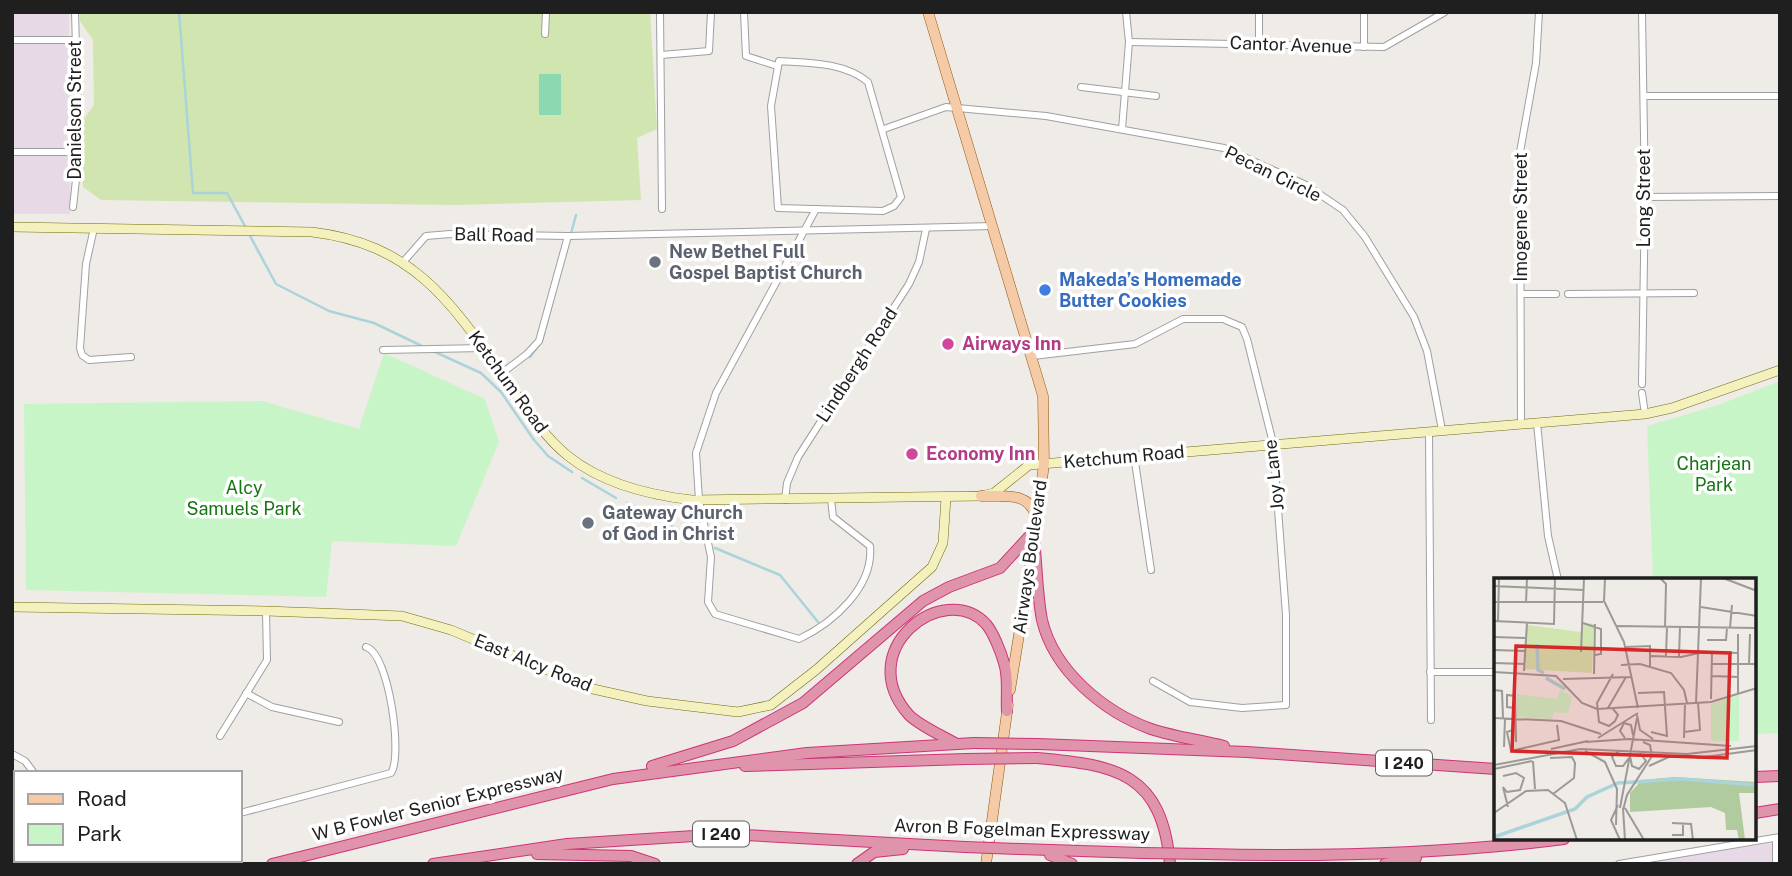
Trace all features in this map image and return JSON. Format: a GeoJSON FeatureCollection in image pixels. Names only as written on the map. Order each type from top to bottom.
{"type":"FeatureCollection","features":[{"type":"Feature","properties":{"kind":"highway"},"geometry":{"type":"LineString","coordinates":[[1036,530],[1042,620],[1051,643],[1077,680],[1117,713],[1134,722],[1178,736],[1247,752]]}},
{"type":"Feature","properties":{"kind":"highway"},"geometry":{"type":"LineString","coordinates":[[613,779],[733,741],[803,703],[923,601],[949,587],[1000,568],[1036,530]]}},
{"type":"Feature","properties":{"kind":"highway"},"geometry":{"type":"LineString","coordinates":[[955,743],[911,717],[899,701],[893,682],[890,656],[903,634],[925,617],[954,610],[970,614],[987,625],[1005,664],[1007,711]]}},
{"type":"Feature","properties":{"kind":"highway","name":"I 240"},"geometry":{"type":"LineString","coordinates":[[613,779],[807,753],[955,743],[1247,752],[1494,769]]}},
{"type":"Feature","properties":{"kind":"highway"},"geometry":{"type":"LineString","coordinates":[[704,765],[1037,758],[1086,762],[1116,771],[1149,793],[1162,818],[1170,864]]}},
{"type":"Feature","properties":{"kind":"highway"},"geometry":{"type":"LineString","coordinates":[[1757,777],[1780,776]]}},
{"type":"Feature","properties":{"kind":"highway","name":"W B Fowler Senior Expressway"},"geometry":{"type":"LineString","coordinates":[[271,864],[613,779]]}},
{"type":"Feature","properties":{"kind":"highway"},"geometry":{"type":"LineString","coordinates":[[1757,813],[1780,809]]}},
{"type":"Feature","properties":{"kind":"highway","name":"Avron B Fogelman Expressway"},"geometry":{"type":"LineString","coordinates":[[478,856],[568,844],[726,834],[937,846],[1293,856],[1459,851],[1546,841]]}},
{"type":"Feature","properties":{"kind":"highway"},"geometry":{"type":"LineString","coordinates":[[857,864],[874,852],[937,846]]}},
{"type":"Feature","properties":{"kind":"highway"},"geometry":{"type":"LineString","coordinates":[[1020,849],[1063,858],[1072,864]]}},
{"type":"Feature","properties":{"kind":"highway"},"geometry":{"type":"LineString","coordinates":[[1385,864],[1459,851]]}},
{"type":"Feature","properties":{"kind":"highway"},"geometry":{"type":"LineString","coordinates":[[478,856],[631,856],[655,864]]}},
{"type":"Feature","properties":{"kind":"highway","name":"I 240"},"geometry":{"type":"LineString","coordinates":[[433,864],[478,856]]}},
{"type":"Feature","properties":{"kind":"main road","name":"Airways Boulevard"},"geometry":{"type":"LineString","coordinates":[[928,12],[959,107],[1033,356],[1044,402],[1044,464],[1036,530],[986,864]]}},
{"type":"Feature","properties":{"kind":"main road"},"geometry":{"type":"LineString","coordinates":[[12,227],[246,230],[346,236],[404,261]]}},
{"type":"Feature","properties":{"kind":"main road","name":"Ketchum Road"},"geometry":{"type":"LineString","coordinates":[[404,261],[447,299],[546,436],[569,457],[616,483],[652,495],[699,500],[981,496],[994,493],[1029,465],[1646,414],[1672,408],[1780,370]]}},
{"type":"Feature","properties":{"kind":"main road"},"geometry":{"type":"LineString","coordinates":[[981,496],[1020,497],[1029,502],[1036,530]]}},
{"type":"Feature","properties":{"kind":"main road","name":"East Alcy Road"},"geometry":{"type":"LineString","coordinates":[[12,607],[402,616],[451,630],[593,689],[647,701],[738,712],[771,705],[816,670],[932,567],[943,543],[946,498]]}},
{"type":"Feature","properties":{"kind":"street","name":"Danielson Street"},"geometry":{"type":"LineString","coordinates":[[73,207],[79,152],[75,12]]}},
{"type":"Feature","properties":{"kind":"street"},"geometry":{"type":"LineString","coordinates":[[545,34],[546,12]]}},
{"type":"Feature","properties":{"kind":"street"},"geometry":{"type":"LineString","coordinates":[[660,12],[662,209]]}},
{"type":"Feature","properties":{"kind":"street"},"geometry":{"type":"LineString","coordinates":[[662,55],[709,51],[711,12]]}},
{"type":"Feature","properties":{"kind":"street"},"geometry":{"type":"LineString","coordinates":[[744,12],[746,56],[777,66]]}},
{"type":"Feature","properties":{"kind":"street"},"geometry":{"type":"LineString","coordinates":[[1122,129],[1129,42],[1126,12]]}},
{"type":"Feature","properties":{"kind":"street"},"geometry":{"type":"LineString","coordinates":[[1259,12],[1259,44]]}},
{"type":"Feature","properties":{"kind":"street"},"geometry":{"type":"LineString","coordinates":[[1364,12],[1364,47]]}},
{"type":"Feature","properties":{"kind":"street","name":"Cantor Avenue"},"geometry":{"type":"LineString","coordinates":[[1129,42],[1384,47],[1445,12]]}},
{"type":"Feature","properties":{"kind":"street","name":"Imogene Street"},"geometry":{"type":"LineString","coordinates":[[1521,424],[1520,152],[1536,63],[1539,12]]}},
{"type":"Feature","properties":{"kind":"street","name":"Long Street"},"geometry":{"type":"LineString","coordinates":[[1642,12],[1645,197],[1642,384]]}},
{"type":"Feature","properties":{"kind":"street"},"geometry":{"type":"LineString","coordinates":[[12,40],[76,40]]}},
{"type":"Feature","properties":{"kind":"street"},"geometry":{"type":"LineString","coordinates":[[779,61],[819,64],[856,71],[868,82],[884,129],[901,197],[894,205],[883,211],[778,208],[772,106],[779,61]]}},
{"type":"Feature","properties":{"kind":"street"},"geometry":{"type":"LineString","coordinates":[[1081,87],[1156,96]]}},
{"type":"Feature","properties":{"kind":"street"},"geometry":{"type":"LineString","coordinates":[[1644,96],[1780,96]]}},
{"type":"Feature","properties":{"kind":"street","name":"Pecan Circle"},"geometry":{"type":"LineString","coordinates":[[884,129],[946,107],[1045,116],[1224,148],[1306,185],[1343,210],[1365,237],[1415,317],[1427,351],[1441,430]]}},
{"type":"Feature","properties":{"kind":"street"},"geometry":{"type":"LineString","coordinates":[[12,152],[79,152]]}},
{"type":"Feature","properties":{"kind":"street"},"geometry":{"type":"LineString","coordinates":[[1645,197],[1780,196]]}},
{"type":"Feature","properties":{"kind":"street"},"geometry":{"type":"LineString","coordinates":[[816,209],[716,393],[696,453],[699,500],[711,556],[708,602],[711,609],[723,619],[799,639],[836,615],[860,588],[870,559],[868,543],[833,517],[831,499]]}},
{"type":"Feature","properties":{"kind":"street","name":"Ball Road"},"geometry":{"type":"LineString","coordinates":[[404,261],[426,236],[450,234],[572,236],[993,226]]}},
{"type":"Feature","properties":{"kind":"street"},"geometry":{"type":"LineString","coordinates":[[93,228],[86,264],[80,348],[82,355],[89,360],[131,357]]}},
{"type":"Feature","properties":{"kind":"street","name":"Lindbergh Road"},"geometry":{"type":"LineString","coordinates":[[785,500],[798,457],[909,284],[919,262],[926,229]]}},
{"type":"Feature","properties":{"kind":"street"},"geometry":{"type":"LineString","coordinates":[[502,373],[527,355],[539,341],[572,236]]}},
{"type":"Feature","properties":{"kind":"street"},"geometry":{"type":"LineString","coordinates":[[1568,294],[1693,293]]}},
{"type":"Feature","properties":{"kind":"street"},"geometry":{"type":"LineString","coordinates":[[1521,295],[1556,294]]}},
{"type":"Feature","properties":{"kind":"street","name":"Joy Lane"},"geometry":{"type":"LineString","coordinates":[[1033,356],[1135,344],[1183,319],[1223,319],[1242,327],[1248,339],[1273,443],[1286,615],[1286,705],[1242,708],[1189,702],[1153,681]]}},
{"type":"Feature","properties":{"kind":"street"},"geometry":{"type":"LineString","coordinates":[[383,350],[484,348]]}},
{"type":"Feature","properties":{"kind":"street"},"geometry":{"type":"LineString","coordinates":[[1642,393],[1646,414]]}},
{"type":"Feature","properties":{"kind":"street"},"geometry":{"type":"LineString","coordinates":[[1537,423],[1548,536],[1558,578]]}},
{"type":"Feature","properties":{"kind":"street"},"geometry":{"type":"LineString","coordinates":[[1429,431],[1431,720]]}},
{"type":"Feature","properties":{"kind":"street"},"geometry":{"type":"LineString","coordinates":[[1134,455],[1151,570]]}},
{"type":"Feature","properties":{"kind":"street"},"geometry":{"type":"LineString","coordinates":[[220,736],[267,660],[266,611]]}},
{"type":"Feature","properties":{"kind":"street"},"geometry":{"type":"LineString","coordinates":[[242,812],[391,773],[397,756],[386,678],[379,657],[373,648],[366,647]]}},
{"type":"Feature","properties":{"kind":"street"},"geometry":{"type":"LineString","coordinates":[[1430,672],[1494,672]]}},
{"type":"Feature","properties":{"kind":"street"},"geometry":{"type":"LineString","coordinates":[[246,693],[272,708],[339,722]]}},
{"type":"Feature","properties":{"kind":"street"},"geometry":{"type":"LineString","coordinates":[[12,754],[25,761],[32,771]]}},
{"type":"Feature","properties":{"kind":"street"},"geometry":{"type":"LineString","coordinates":[[1619,864],[1638,858],[1778,838],[1776,864]]}},
{"type":"Feature","properties":{"kind":"shaded area"},"geometry":{"type":"Polygon","coordinates":[[[12,12],[69,12],[70,214],[12,214],[12,12]]]}},
{"type":"Feature","properties":{"kind":"shaded area"},"geometry":{"type":"Polygon","coordinates":[[[1780,842],[1780,864],[1617,864],[1668,858],[1780,842]]]}},
{"type":"Feature","properties":{"kind":"green space"},"geometry":{"type":"Polygon","coordinates":[[[80,12],[650,12],[657,129],[637,138],[641,200],[456,205],[101,200],[83,187],[81,123],[94,105],[93,40],[80,21],[80,12]]]}},
{"type":"Feature","properties":{"kind":"green space"},"geometry":{"type":"Polygon","coordinates":[[[539,74],[561,74],[561,115],[539,115],[539,74]]]}},
{"type":"Feature","properties":{"kind":"green space","name":"Alcy Samuels Park"},"geometry":{"type":"Polygon","coordinates":[[[384,353],[485,399],[499,442],[456,546],[332,541],[326,597],[26,590],[24,404],[262,401],[359,429],[384,353]]]}},
{"type":"Feature","properties":{"kind":"green space","name":"Charjean Park"},"geometry":{"type":"Polygon","coordinates":[[[1780,381],[1780,733],[1757,734],[1757,578],[1653,578],[1647,426],[1718,405],[1780,381]]]}},
{"type":"Feature","properties":{"kind":"waterway"},"geometry":{"type":"LineString","coordinates":[[179,12],[193,193],[227,193],[246,228]]}},
{"type":"Feature","properties":{"kind":"waterway"},"geometry":{"type":"LineString","coordinates":[[530,357],[542,341],[576,215]]}},
{"type":"Feature","properties":{"kind":"waterway"},"geometry":{"type":"LineString","coordinates":[[249,234],[276,284],[329,311],[374,323],[426,348]]}},
{"type":"Feature","properties":{"kind":"waterway"},"geometry":{"type":"LineString","coordinates":[[435,352],[481,373],[501,392],[534,440]]}},
{"type":"Feature","properties":{"kind":"waterway"},"geometry":{"type":"LineString","coordinates":[[535,441],[548,456],[572,472]]}},
{"type":"Feature","properties":{"kind":"waterway"},"geometry":{"type":"LineString","coordinates":[[582,478],[616,498]]}},
{"type":"Feature","properties":{"kind":"waterway"},"geometry":{"type":"LineString","coordinates":[[627,503],[702,542]]}},
{"type":"Feature","properties":{"kind":"waterway"},"geometry":{"type":"LineString","coordinates":[[715,548],[780,575],[818,622]]}},
{"type":"Feature","properties":{"kind":"place","name":"New Bethel Full Gospel Baptist Church"},"geometry":{"type":"Point","coordinates":[655,262]}},
{"type":"Feature","properties":{"kind":"place","name":"Makeda’s Homemade Butter Cookies"},"geometry":{"type":"Point","coordinates":[1045,290]}},
{"type":"Feature","properties":{"kind":"place","name":"Airways Inn"},"geometry":{"type":"Point","coordinates":[948,344]}},
{"type":"Feature","properties":{"kind":"place","name":"Economy Inn"},"geometry":{"type":"Point","coordinates":[912,454]}},
{"type":"Feature","properties":{"kind":"place","name":"Gateway Church of God in Christ"},"geometry":{"type":"Point","coordinates":[588,523]}}]}
